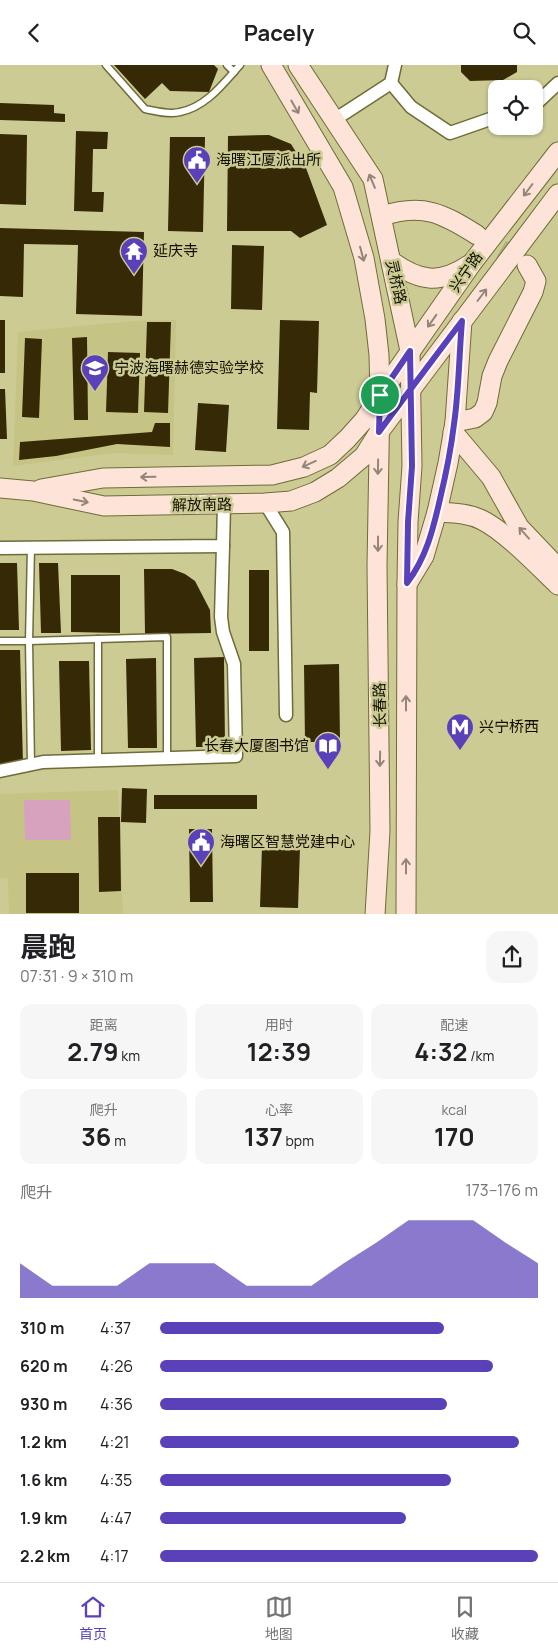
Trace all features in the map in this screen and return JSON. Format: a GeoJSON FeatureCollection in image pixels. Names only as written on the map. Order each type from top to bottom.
{"type":"FeatureCollection","features":[{"type":"Feature","properties":{"kind":"main road","name":"灵桥路"},"geometry":{"type":"LineString","coordinates":[[271,65],[343,187],[364,258],[375,319],[379,355],[378,496]]}},
{"type":"Feature","properties":{"kind":"main road","name":"灵桥路"},"geometry":{"type":"LineString","coordinates":[[298,65],[373,179],[382,216],[410,351],[412,466],[408,522]]}},
{"type":"Feature","properties":{"kind":"main road","name":"兴宁路"},"geometry":{"type":"LineString","coordinates":[[33,491],[103,478],[272,475],[304,467],[330,455],[365,419],[472,263],[558,152]]}},
{"type":"Feature","properties":{"kind":"main road","name":"兴宁路"},"geometry":{"type":"LineString","coordinates":[[379,432],[558,194]]}},
{"type":"Feature","properties":{"kind":"main road"},"geometry":{"type":"LineString","coordinates":[[382,216],[399,210],[433,212],[452,220],[477,235]]}},
{"type":"Feature","properties":{"kind":"main road"},"geometry":{"type":"LineString","coordinates":[[391,261],[414,275],[432,278],[450,276],[472,263]]}},
{"type":"Feature","properties":{"kind":"main road"},"geometry":{"type":"LineString","coordinates":[[454,427],[483,412],[487,403],[492,376],[498,361],[533,292],[536,281],[527,265]]}},
{"type":"Feature","properties":{"kind":"main road"},"geometry":{"type":"LineString","coordinates":[[407,583],[417,570],[424,556],[437,512],[454,427],[462,321]]}},
{"type":"Feature","properties":{"kind":"main road"},"geometry":{"type":"LineString","coordinates":[[454,427],[491,477],[518,527],[558,568]]}},
{"type":"Feature","properties":{"kind":"main road","name":"解放南路"},"geometry":{"type":"LineString","coordinates":[[0,488],[33,491],[104,506],[224,505],[291,501],[315,492],[338,478],[364,456],[379,432]]}},
{"type":"Feature","properties":{"kind":"main road","name":"长春路"},"geometry":{"type":"LineString","coordinates":[[375,914],[380,831],[378,496]]}},
{"type":"Feature","properties":{"kind":"main road"},"geometry":{"type":"LineString","coordinates":[[437,512],[462,514],[483,520],[500,532],[558,585]]}},
{"type":"Feature","properties":{"kind":"main road","name":"长春路"},"geometry":{"type":"LineString","coordinates":[[406,914],[408,522]]}},
{"type":"Feature","properties":{"kind":"street"},"geometry":{"type":"LineString","coordinates":[[334,120],[391,83],[395,65]]}},
{"type":"Feature","properties":{"kind":"street"},"geometry":{"type":"LineString","coordinates":[[391,83],[411,107],[450,133],[488,120]]}},
{"type":"Feature","properties":{"kind":"street"},"geometry":{"type":"LineString","coordinates":[[543,97],[558,83]]}},
{"type":"Feature","properties":{"kind":"street"},"geometry":{"type":"LineString","coordinates":[[265,503],[283,532],[286,715]]}},
{"type":"Feature","properties":{"kind":"street"},"geometry":{"type":"LineString","coordinates":[[0,771],[43,762],[236,756],[234,664],[223,632],[221,617],[224,505]]}},
{"type":"Feature","properties":{"kind":"street"},"geometry":{"type":"LineString","coordinates":[[0,547],[223,546]]}},
{"type":"Feature","properties":{"kind":"lane"},"geometry":{"type":"LineString","coordinates":[[106,65],[145,109],[179,113],[198,105],[213,95],[240,65]]}},
{"type":"Feature","properties":{"kind":"lane"},"geometry":{"type":"LineString","coordinates":[[227,65],[234,72]]}},
{"type":"Feature","properties":{"kind":"lane"},"geometry":{"type":"LineString","coordinates":[[31,547],[29,641],[32,765]]}},
{"type":"Feature","properties":{"kind":"lane"},"geometry":{"type":"LineString","coordinates":[[0,641],[167,637],[167,759]]}},
{"type":"Feature","properties":{"kind":"lane"},"geometry":{"type":"LineString","coordinates":[[98,639],[98,761]]}},
{"type":"Feature","properties":{"kind":"shaded area","name":"宁波海曙赫德实验学校"},"geometry":{"type":"Polygon","coordinates":[[[176,320],[173,455],[113,453],[13,466],[18,332],[133,321],[176,320]]]}},
{"type":"Feature","properties":{"kind":"shaded area"},"geometry":{"type":"Polygon","coordinates":[[[118,790],[123,914],[9,914],[8,878],[0,878],[0,794],[118,790]]]}},
{"type":"Feature","properties":{"kind":"shaded area"},"geometry":{"type":"Polygon","coordinates":[[[24,800],[70,800],[71,840],[25,840],[24,800]]]}},
{"type":"Feature","properties":{"kind":"building"},"geometry":{"type":"Polygon","coordinates":[[[114,65],[214,65],[218,69],[209,92],[170,91],[162,83],[145,99],[114,65]]]}},
{"type":"Feature","properties":{"kind":"building"},"geometry":{"type":"Polygon","coordinates":[[[461,65],[517,65],[517,72],[503,80],[470,81],[461,72],[461,65]]]}},
{"type":"Feature","properties":{"kind":"building"},"geometry":{"type":"Polygon","coordinates":[[[0,103],[54,105],[54,113],[65,114],[65,122],[0,120],[0,103]]]}},
{"type":"Feature","properties":{"kind":"building"},"geometry":{"type":"Polygon","coordinates":[[[76,131],[108,132],[107,149],[93,149],[92,192],[104,192],[103,212],[74,211],[76,131]]]}},
{"type":"Feature","properties":{"kind":"building"},"geometry":{"type":"Polygon","coordinates":[[[0,134],[27,135],[26,205],[0,204],[0,134]]]}},
{"type":"Feature","properties":{"kind":"building"},"geometry":{"type":"Polygon","coordinates":[[[269,135],[291,144],[306,168],[327,225],[300,238],[291,231],[227,231],[228,136],[269,135]]]}},
{"type":"Feature","properties":{"kind":"building"},"geometry":{"type":"Polygon","coordinates":[[[170,137],[205,137],[203,232],[168,231],[170,137]]]}},
{"type":"Feature","properties":{"kind":"building"},"geometry":{"type":"Polygon","coordinates":[[[0,228],[144,232],[142,316],[76,314],[78,245],[24,244],[23,297],[0,296],[0,228]]]}},
{"type":"Feature","properties":{"kind":"building"},"geometry":{"type":"Polygon","coordinates":[[[232,245],[264,246],[262,310],[231,309],[232,245]]]}},
{"type":"Feature","properties":{"kind":"building"},"geometry":{"type":"Polygon","coordinates":[[[0,320],[5,320],[5,373],[0,373],[0,320]]]}},
{"type":"Feature","properties":{"kind":"building"},"geometry":{"type":"Polygon","coordinates":[[[280,320],[319,321],[317,393],[310,392],[309,430],[277,429],[280,320]]]}},
{"type":"Feature","properties":{"kind":"building"},"geometry":{"type":"Polygon","coordinates":[[[147,322],[171,322],[168,413],[144,412],[147,322]]]}},
{"type":"Feature","properties":{"kind":"building"},"geometry":{"type":"Polygon","coordinates":[[[87,337],[88,420],[74,420],[72,338],[87,337]]]}},
{"type":"Feature","properties":{"kind":"building"},"geometry":{"type":"Polygon","coordinates":[[[25,338],[42,339],[39,418],[22,417],[25,338]]]}},
{"type":"Feature","properties":{"kind":"building"},"geometry":{"type":"Polygon","coordinates":[[[108,352],[140,353],[138,413],[106,412],[108,352]]]}},
{"type":"Feature","properties":{"kind":"building"},"geometry":{"type":"Polygon","coordinates":[[[0,389],[5,389],[7,439],[0,439],[0,389]]]}},
{"type":"Feature","properties":{"kind":"building"},"geometry":{"type":"Polygon","coordinates":[[[198,403],[229,405],[226,452],[195,450],[198,403]]]}},
{"type":"Feature","properties":{"kind":"building"},"geometry":{"type":"Polygon","coordinates":[[[155,423],[170,423],[170,447],[117,444],[56,456],[19,460],[20,442],[152,432],[155,423]]]}},
{"type":"Feature","properties":{"kind":"building"},"geometry":{"type":"Polygon","coordinates":[[[0,563],[17,563],[19,630],[0,630],[0,563]]]}},
{"type":"Feature","properties":{"kind":"building"},"geometry":{"type":"Polygon","coordinates":[[[39,563],[58,563],[61,633],[41,633],[39,563]]]}},
{"type":"Feature","properties":{"kind":"building"},"geometry":{"type":"Polygon","coordinates":[[[144,569],[172,569],[185,574],[195,581],[210,610],[211,633],[145,634],[144,569]]]}},
{"type":"Feature","properties":{"kind":"building"},"geometry":{"type":"Polygon","coordinates":[[[249,570],[269,570],[269,651],[249,651],[249,570]]]}},
{"type":"Feature","properties":{"kind":"building"},"geometry":{"type":"Polygon","coordinates":[[[71,575],[120,575],[120,633],[71,632],[71,575]]]}},
{"type":"Feature","properties":{"kind":"building"},"geometry":{"type":"Polygon","coordinates":[[[0,650],[20,650],[23,764],[0,765],[0,650]]]}},
{"type":"Feature","properties":{"kind":"building"},"geometry":{"type":"Polygon","coordinates":[[[224,657],[225,747],[196,747],[194,658],[224,657]]]}},
{"type":"Feature","properties":{"kind":"building"},"geometry":{"type":"Polygon","coordinates":[[[156,658],[157,748],[128,748],[126,659],[156,658]]]}},
{"type":"Feature","properties":{"kind":"building"},"geometry":{"type":"Polygon","coordinates":[[[59,661],[89,661],[91,750],[61,751],[59,661]]]}},
{"type":"Feature","properties":{"kind":"building"},"geometry":{"type":"Polygon","coordinates":[[[339,664],[340,742],[305,742],[304,665],[339,664]]]}},
{"type":"Feature","properties":{"kind":"building"},"geometry":{"type":"Polygon","coordinates":[[[122,788],[147,789],[146,823],[121,822],[122,788]]]}},
{"type":"Feature","properties":{"kind":"building"},"geometry":{"type":"Polygon","coordinates":[[[154,795],[257,795],[257,809],[154,809],[154,795]]]}},
{"type":"Feature","properties":{"kind":"building"},"geometry":{"type":"Polygon","coordinates":[[[98,817],[120,817],[121,891],[99,892],[98,817]]]}},
{"type":"Feature","properties":{"kind":"building","name":"海曙区智慧党建中心"},"geometry":{"type":"Polygon","coordinates":[[[189,829],[212,829],[213,902],[190,902],[189,829]]]}},
{"type":"Feature","properties":{"kind":"building"},"geometry":{"type":"Polygon","coordinates":[[[262,846],[300,847],[298,908],[260,907],[262,846]]]}},
{"type":"Feature","properties":{"kind":"building"},"geometry":{"type":"Polygon","coordinates":[[[26,873],[79,873],[79,913],[26,913],[26,873]]]}},
{"type":"Feature","properties":{"kind":"tunnel"},"geometry":{"type":"LineString","coordinates":[[477,235],[526,264]]}},
{"type":"Feature","properties":{"kind":"place","name":"海曙江厦派出所"},"geometry":{"type":"Point","coordinates":[197,184]}},
{"type":"Feature","properties":{"kind":"place","name":"延庆寺"},"geometry":{"type":"Point","coordinates":[134,275]}},
{"type":"Feature","properties":{"kind":"place","name":"宁波海曙赫德实验学校"},"geometry":{"type":"Point","coordinates":[95,392]}},
{"type":"Feature","properties":{"kind":"place","name":"兴宁桥西"},"geometry":{"type":"Point","coordinates":[460,751]}},
{"type":"Feature","properties":{"kind":"place","name":"长春大厦图书馆"},"geometry":{"type":"Point","coordinates":[328,770]}},
{"type":"Feature","properties":{"kind":"place","name":"海曙区智慧党建中心"},"geometry":{"type":"Point","coordinates":[201,866]}},
{"type":"Feature","properties":{"kind":"route"},"geometry":{"type":"LineString","coordinates":[[380,395],[379,432],[411,389],[436,355],[462,321],[455,422],[448,463],[429,543],[417,570],[407,583],[408,522],[412,466],[412,427],[411,389],[410,351],[380,395]]}}]}
